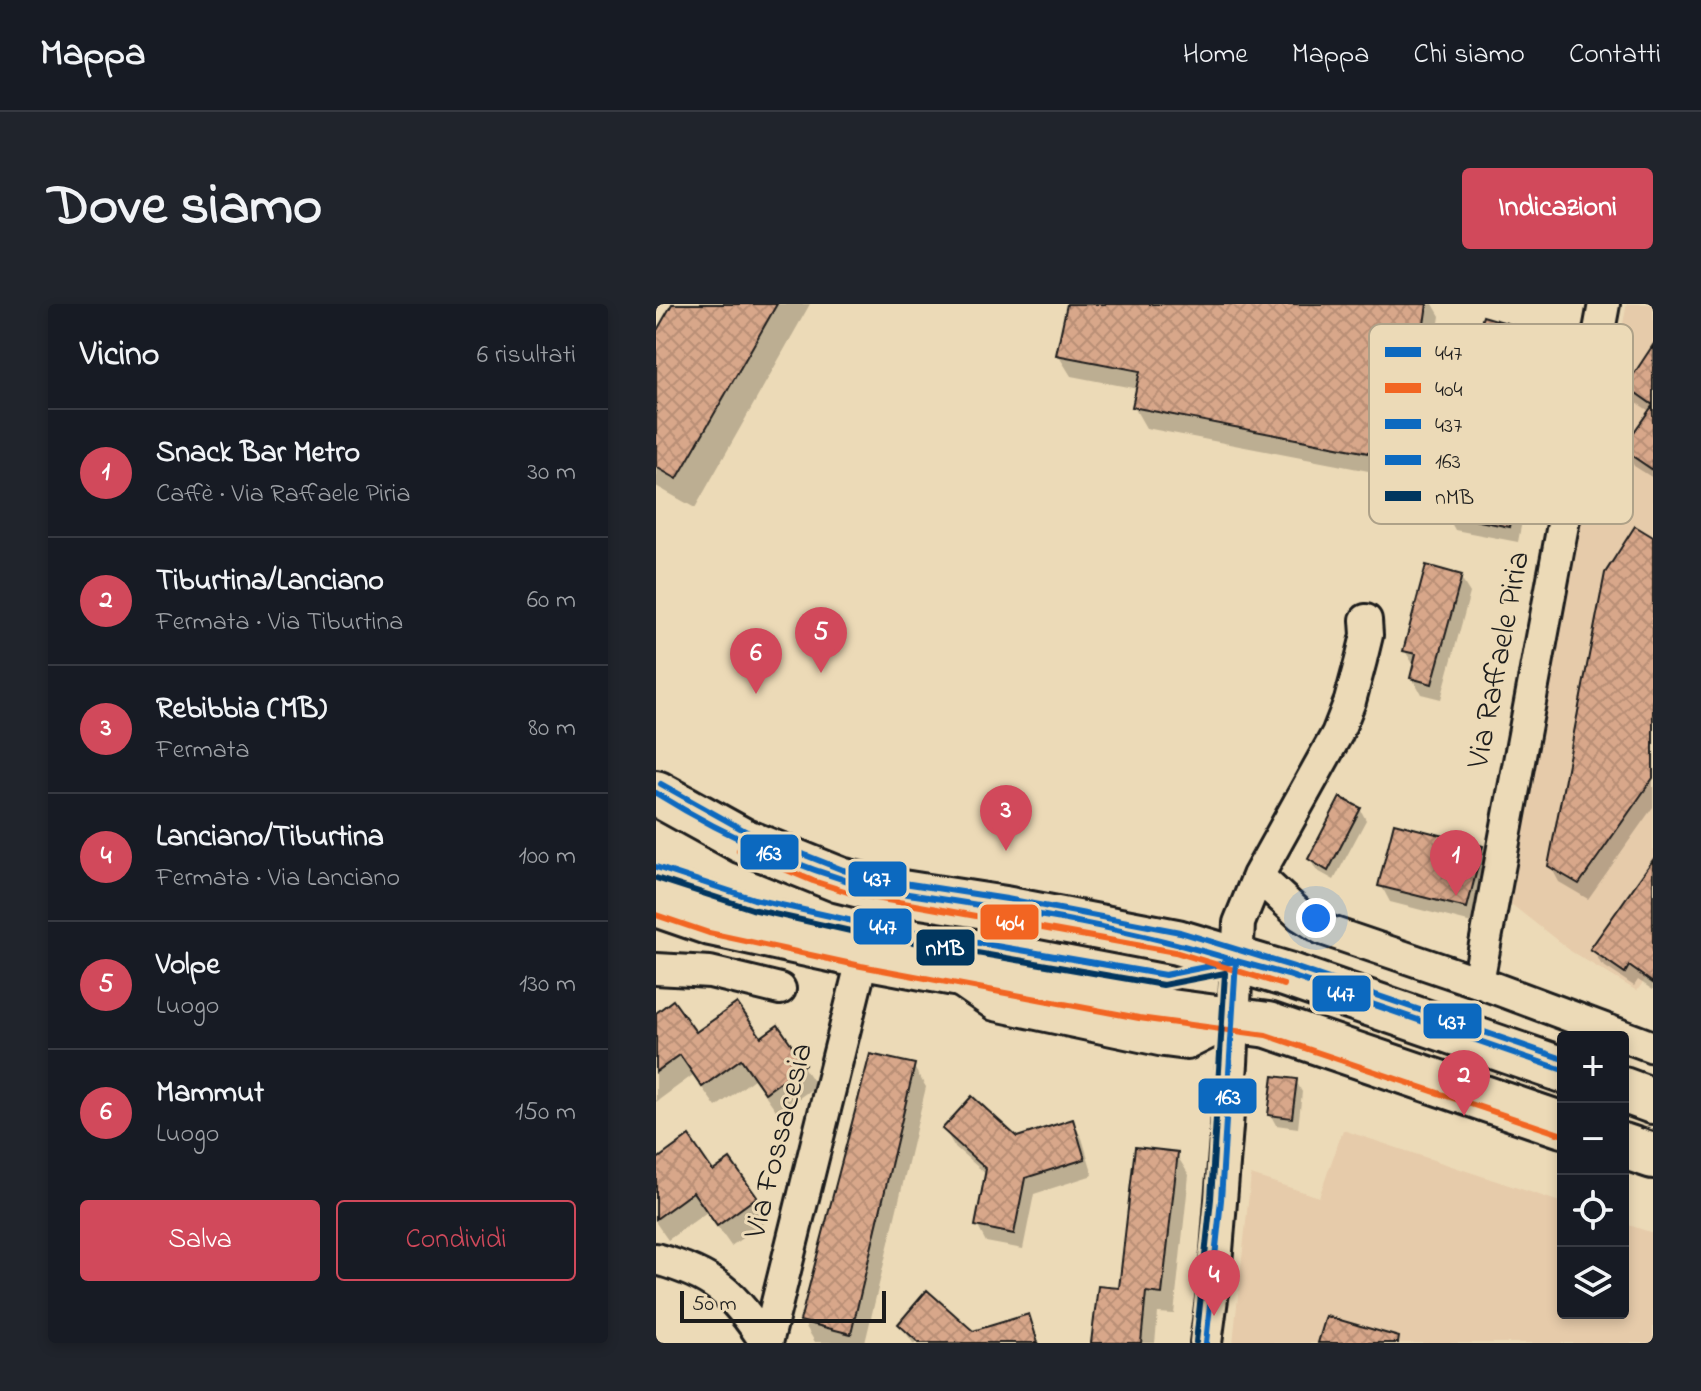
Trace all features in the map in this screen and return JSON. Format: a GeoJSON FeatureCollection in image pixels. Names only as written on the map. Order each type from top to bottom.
{"type":"FeatureCollection","features":[{"type":"Feature","properties":{"kind":"main road"},"geometry":{"type":"LineString","coordinates":[[656,793],[743,841],[817,872],[857,884],[1177,942],[1288,975],[1557,1068]]}},
{"type":"Feature","properties":{"kind":"main road"},"geometry":{"type":"LineString","coordinates":[[656,904],[711,923],[863,956],[1141,1008],[1274,1027],[1557,1123]]}},
{"type":"Feature","properties":{"kind":"main road"},"geometry":{"type":"LineString","coordinates":[[1629,1092],[1653,1101]]}},
{"type":"Feature","properties":{"kind":"main road"},"geometry":{"type":"LineString","coordinates":[[1629,1148],[1653,1156]]}},
{"type":"Feature","properties":{"kind":"street","name":"Via Raffaele Piria"},"geometry":{"type":"LineString","coordinates":[[1600,324],[1604,304]]}},
{"type":"Feature","properties":{"kind":"street","name":"Via Raffaele Piria"},"geometry":{"type":"LineString","coordinates":[[1478,982],[1563,524]]}},
{"type":"Feature","properties":{"kind":"street"},"geometry":{"type":"LineString","coordinates":[[1206,1343],[1215,1276],[1239,923],[1258,876],[1337,734],[1361,660],[1367,635],[1366,620]]}},
{"type":"Feature","properties":{"kind":"street"},"geometry":{"type":"LineString","coordinates":[[1258,876],[1300,915],[1322,929],[1478,982],[1653,1047]]}},
{"type":"Feature","properties":{"kind":"street","name":"Via Fossacesia"},"geometry":{"type":"LineString","coordinates":[[767,1343],[863,956]]}},
{"type":"Feature","properties":{"kind":"street"},"geometry":{"type":"LineString","coordinates":[[656,969],[710,972],[780,989]]}},
{"type":"Feature","properties":{"kind":"street"},"geometry":{"type":"LineString","coordinates":[[656,1259],[705,1276],[721,1287],[736,1301],[767,1343]]}},
{"type":"Feature","properties":{"kind":"shaded area"},"geometry":{"type":"Polygon","coordinates":[[[1627,304],[1653,304],[1653,967],[1637,991],[1572,952],[1511,904],[1581,524],[1633,524],[1633,324],[1623,324],[1627,304]]]}},
{"type":"Feature","properties":{"kind":"shaded area"},"geometry":{"type":"Polygon","coordinates":[[[1343,1130],[1557,1201],[1557,1319],[1629,1319],[1629,1225],[1653,1233],[1653,1343],[1233,1343],[1251,1175],[1319,1197],[1343,1130]]]}},
{"type":"Feature","properties":{"kind":"building"},"geometry":{"type":"Polygon","coordinates":[[[672,304],[777,304],[677,479],[656,467],[656,332],[672,304]]]}},
{"type":"Feature","properties":{"kind":"building"},"geometry":{"type":"Polygon","coordinates":[[[1067,304],[1427,304],[1424,324],[1369,324],[1369,453],[1132,407],[1140,371],[1056,355],[1067,304]]]}},
{"type":"Feature","properties":{"kind":"building"},"geometry":{"type":"Polygon","coordinates":[[[1483,316],[1510,324],[1481,324],[1483,316]]]}},
{"type":"Feature","properties":{"kind":"building"},"geometry":{"type":"Polygon","coordinates":[[[1653,345],[1653,405],[1633,391],[1633,375],[1653,345]]]}},
{"type":"Feature","properties":{"kind":"building"},"geometry":{"type":"Polygon","coordinates":[[[1653,405],[1653,470],[1633,456],[1633,433],[1653,405]]]}},
{"type":"Feature","properties":{"kind":"building"},"geometry":{"type":"Polygon","coordinates":[[[1635,526],[1653,537],[1653,778],[1579,884],[1548,866],[1605,573],[1635,526]]]}},
{"type":"Feature","properties":{"kind":"building"},"geometry":{"type":"Polygon","coordinates":[[[1426,565],[1462,575],[1432,684],[1410,678],[1416,654],[1403,651],[1426,565]]]}},
{"type":"Feature","properties":{"kind":"building"},"geometry":{"type":"Polygon","coordinates":[[[1340,797],[1361,808],[1328,871],[1308,859],[1340,797]]]}},
{"type":"Feature","properties":{"kind":"building"},"geometry":{"type":"Polygon","coordinates":[[[1394,823],[1483,846],[1467,908],[1378,886],[1394,823]]]}},
{"type":"Feature","properties":{"kind":"building"},"geometry":{"type":"Polygon","coordinates":[[[1653,860],[1653,983],[1629,966],[1625,973],[1590,949],[1653,860]]]}},
{"type":"Feature","properties":{"kind":"building"},"geometry":{"type":"Polygon","coordinates":[[[673,1000],[696,1032],[737,1003],[761,1037],[778,1025],[805,1064],[765,1093],[741,1059],[702,1087],[680,1055],[656,1072],[656,1013],[673,1000]]]}},
{"type":"Feature","properties":{"kind":"building"},"geometry":{"type":"Polygon","coordinates":[[[870,1054],[915,1064],[851,1334],[800,1321],[870,1054]]]}},
{"type":"Feature","properties":{"kind":"building"},"geometry":{"type":"Polygon","coordinates":[[[1273,1076],[1297,1079],[1292,1118],[1268,1115],[1273,1076]]]}},
{"type":"Feature","properties":{"kind":"building"},"geometry":{"type":"Polygon","coordinates":[[[972,1096],[1017,1137],[1073,1119],[1085,1159],[1025,1178],[1014,1234],[975,1226],[986,1169],[942,1129],[972,1096]]]}},
{"type":"Feature","properties":{"kind":"building"},"geometry":{"type":"Polygon","coordinates":[[[689,1136],[713,1171],[730,1159],[757,1197],[717,1226],[693,1192],[656,1219],[656,1160],[689,1136]]]}},
{"type":"Feature","properties":{"kind":"building"},"geometry":{"type":"Polygon","coordinates":[[[1135,1147],[1178,1152],[1162,1294],[1146,1292],[1141,1343],[1091,1343],[1098,1286],[1119,1288],[1135,1147]]]}},
{"type":"Feature","properties":{"kind":"building"},"geometry":{"type":"Polygon","coordinates":[[[927,1290],[973,1331],[1029,1314],[1038,1343],[919,1343],[898,1324],[927,1290]]]}},
{"type":"Feature","properties":{"kind":"building"},"geometry":{"type":"Polygon","coordinates":[[[1326,1316],[1399,1337],[1398,1343],[1318,1343],[1326,1316]]]}},
{"type":"Feature","properties":{"kind":"transit line","name":"437"},"geometry":{"type":"LineString","coordinates":[[661,784],[747,832],[843,870],[878,879],[1007,899],[1180,932],[1291,966],[1557,1057]]}},
{"type":"Feature","properties":{"kind":"transit line","name":"163"},"geometry":{"type":"LineString","coordinates":[[656,793],[762,849],[847,881],[876,889],[1102,927],[1236,961],[1221,1200],[1206,1343]]}},
{"type":"Feature","properties":{"kind":"transit line","name":"404"},"geometry":{"type":"LineString","coordinates":[[739,850],[813,881],[854,894],[1175,952],[1284,985]]}},
{"type":"Feature","properties":{"kind":"transit line","name":"447"},"geometry":{"type":"LineString","coordinates":[[656,867],[754,899],[857,922],[1165,975],[1236,961],[1288,975],[1557,1068]]}},
{"type":"Feature","properties":{"kind":"transit line","name":"nMB"},"geometry":{"type":"LineString","coordinates":[[656,878],[752,909],[855,932],[1163,985],[1225,973],[1211,1199],[1196,1342]]}},
{"type":"Feature","properties":{"kind":"transit line","name":"404"},"geometry":{"type":"LineString","coordinates":[[656,915],[709,933],[861,966],[1139,1018],[1266,1035],[1557,1133]]}},
{"type":"Feature","properties":{"kind":"place","name":"Volpe"},"geometry":{"type":"Point","coordinates":[821,673]}},
{"type":"Feature","properties":{"kind":"place","name":"Mammut"},"geometry":{"type":"Point","coordinates":[756,694]}},
{"type":"Feature","properties":{"kind":"place","name":"Rebibbia (MB)"},"geometry":{"type":"Point","coordinates":[1006,851]}},
{"type":"Feature","properties":{"kind":"place","name":"Snack Bar Metro"},"geometry":{"type":"Point","coordinates":[1456,896]}},
{"type":"Feature","properties":{"kind":"place","name":"Tiburtina/Lanciano"},"geometry":{"type":"Point","coordinates":[1464,1116]}},
{"type":"Feature","properties":{"kind":"place","name":"Lanciano/Tiburtina"},"geometry":{"type":"Point","coordinates":[1214,1316]}}]}
